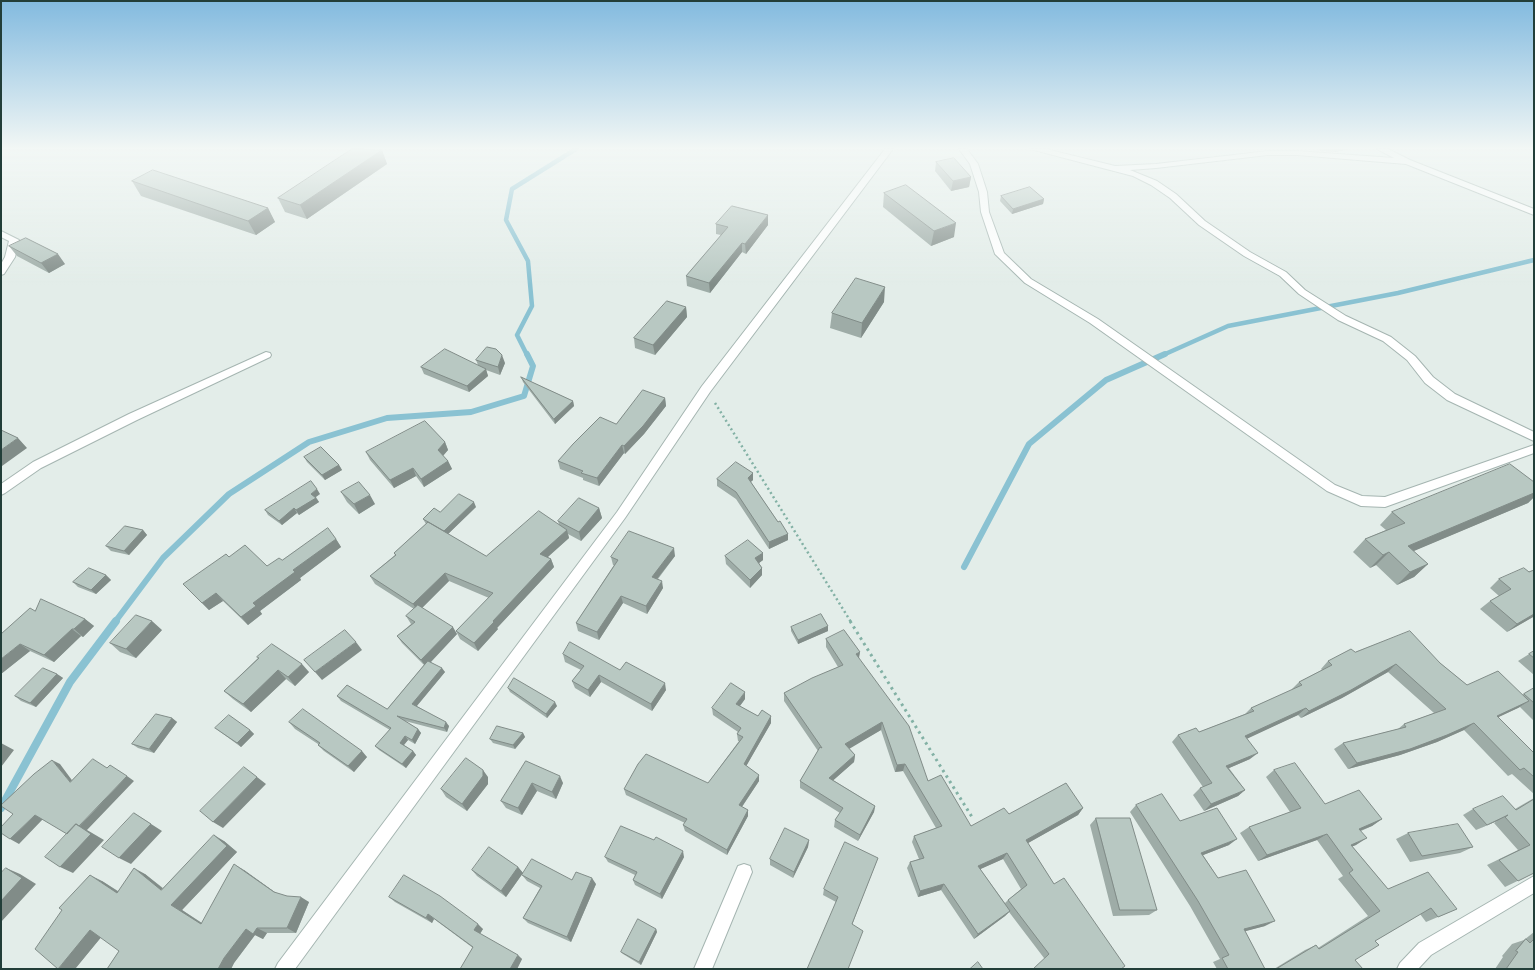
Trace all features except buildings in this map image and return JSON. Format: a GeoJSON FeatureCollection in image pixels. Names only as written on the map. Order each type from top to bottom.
{"type":"FeatureCollection","features":[{"type":"Feature","properties":{"kind":"street"},"geometry":{"type":"LineString","coordinates":[[284,969],[621,515],[706,389],[854,194]]}},
{"type":"Feature","properties":{"kind":"street"},"geometry":{"type":"LineString","coordinates":[[983,194],[985,212],[1000,254],[1028,281],[1094,321],[1330,488],[1361,501],[1385,502],[1534,449]]}},
{"type":"Feature","properties":{"kind":"street"},"geometry":{"type":"LineString","coordinates":[[1171,194],[1202,223],[1247,254],[1283,274],[1302,292],[1342,318],[1387,339],[1411,358],[1429,380],[1451,397],[1534,437]]}},
{"type":"Feature","properties":{"kind":"street"},"geometry":{"type":"LineString","coordinates":[[1489,194],[1534,212]]}},
{"type":"Feature","properties":{"kind":"street"},"geometry":{"type":"LineString","coordinates":[[1,234],[14,240],[10,257],[1,272]]}},
{"type":"Feature","properties":{"kind":"street"},"geometry":{"type":"LineString","coordinates":[[1,490],[37,465],[133,417],[266,354]]}},
{"type":"Feature","properties":{"kind":"street"},"geometry":{"type":"LineString","coordinates":[[703,969],[744,872]]}},
{"type":"Feature","properties":{"kind":"street"},"geometry":{"type":"LineString","coordinates":[[1406,969],[1425,948],[1534,884]]}},
{"type":"Feature","properties":{"kind":"path"},"geometry":{"type":"LineString","coordinates":[[706,389],[972,817]]}},
{"type":"Feature","properties":{"kind":"waterway"},"geometry":{"type":"LineString","coordinates":[[511,194],[506,220],[528,261],[532,306],[517,335],[527,355]]}},
{"type":"Feature","properties":{"kind":"waterway"},"geometry":{"type":"LineString","coordinates":[[1163,355],[1228,326],[1398,293],[1534,260]]}},
{"type":"Feature","properties":{"kind":"waterway"},"geometry":{"type":"LineString","coordinates":[[115,622],[163,558],[229,494],[309,442],[387,418],[471,412],[524,396],[533,366],[527,354]]}},
{"type":"Feature","properties":{"kind":"waterway"},"geometry":{"type":"LineString","coordinates":[[964,567],[1029,444],[1106,380],[1165,354]]}},
{"type":"Feature","properties":{"kind":"waterway"},"geometry":{"type":"LineString","coordinates":[[1,808],[70,682],[116,621]]}}]}
